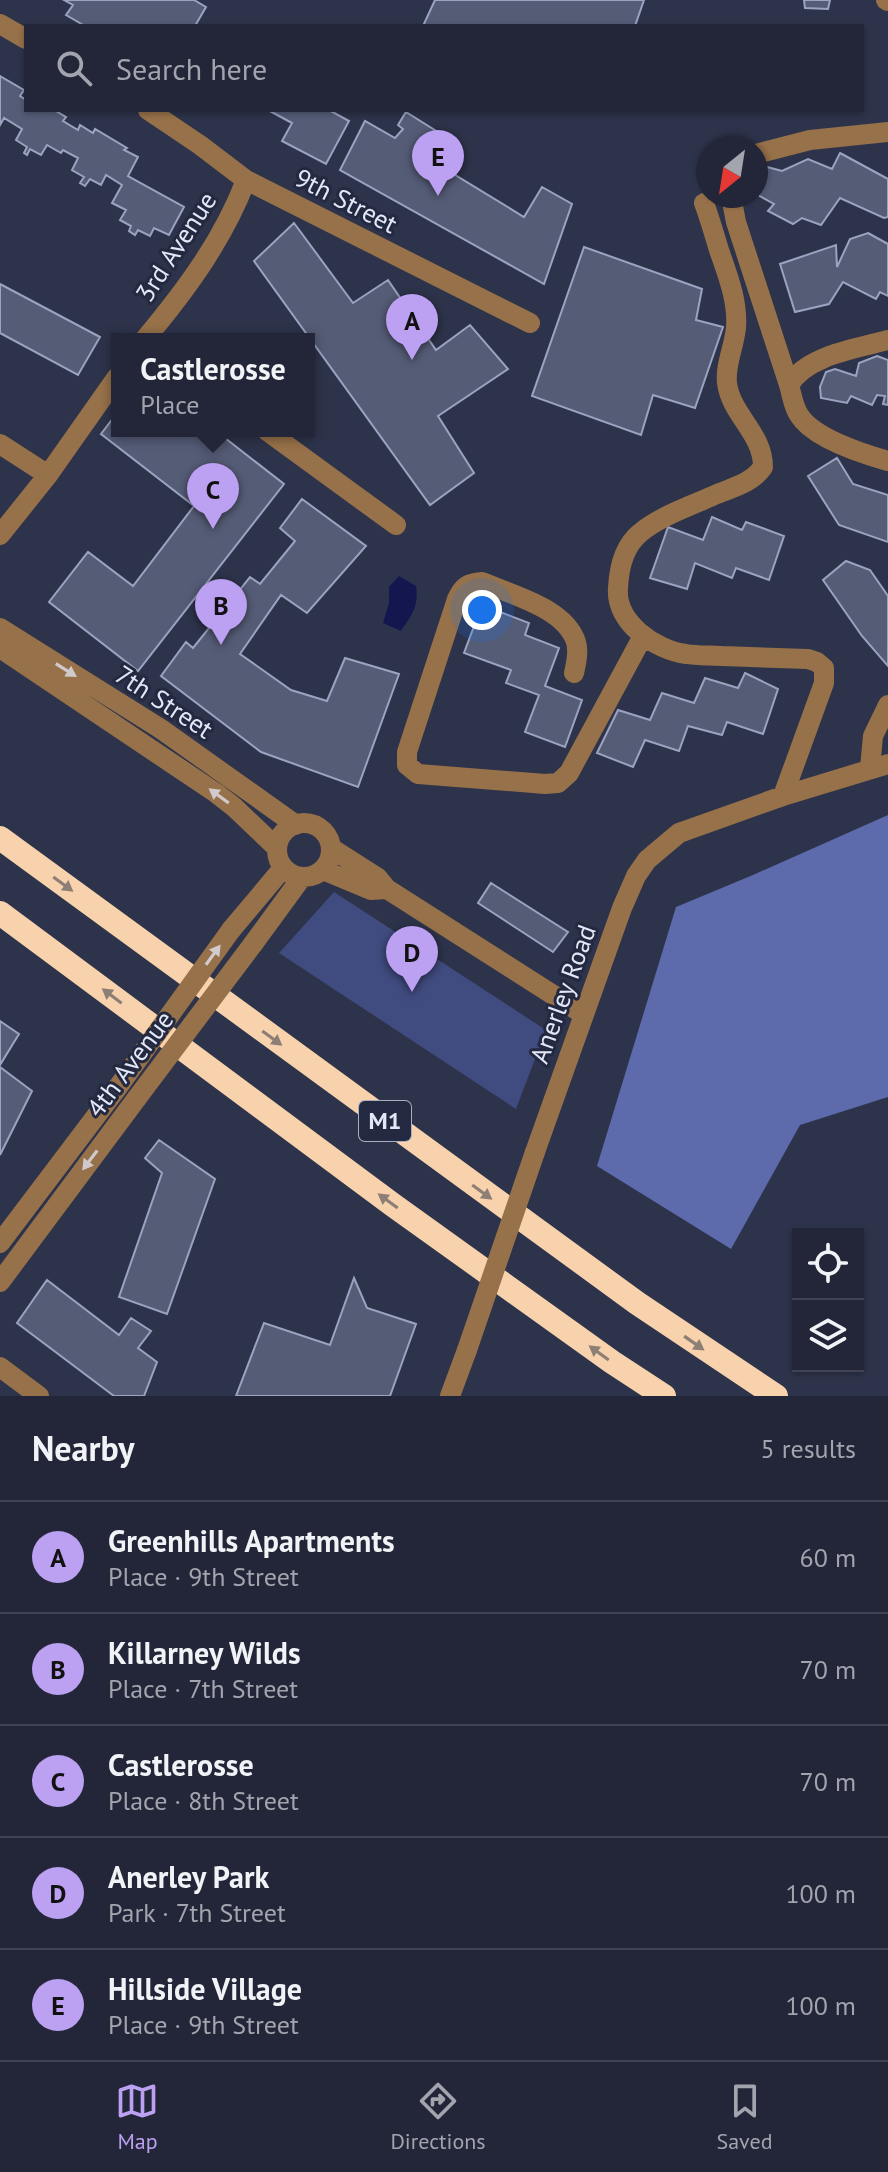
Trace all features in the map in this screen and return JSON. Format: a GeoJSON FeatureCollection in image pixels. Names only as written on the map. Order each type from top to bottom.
{"type":"FeatureCollection","features":[{"type":"Feature","properties":{"kind":"highway","name":"M1"},"geometry":{"type":"LineString","coordinates":[[0,838],[611,1285],[776,1396]]}},
{"type":"Feature","properties":{"kind":"highway","name":"M1"},"geometry":{"type":"LineString","coordinates":[[0,913],[393,1205],[664,1396]]}},
{"type":"Feature","properties":{"kind":"street"},"geometry":{"type":"LineString","coordinates":[[0,24],[24,38]]}},
{"type":"Feature","properties":{"kind":"street","name":"9th Street"},"geometry":{"type":"LineString","coordinates":[[151,112],[246,180],[530,323]]}},
{"type":"Feature","properties":{"kind":"street"},"geometry":{"type":"LineString","coordinates":[[768,151],[810,140],[888,132]]}},
{"type":"Feature","properties":{"kind":"street","name":"3rd Avenue"},"geometry":{"type":"LineString","coordinates":[[150,333],[218,240],[246,180]]}},
{"type":"Feature","properties":{"kind":"street"},"geometry":{"type":"LineString","coordinates":[[706,208],[733,290],[736,312],[727,384],[730,397],[759,443],[763,467],[750,480],[685,508],[642,531],[625,553],[617,599],[627,619],[643,636],[660,646],[684,654],[808,659],[824,668],[824,683],[783,796]]}},
{"type":"Feature","properties":{"kind":"street"},"geometry":{"type":"LineString","coordinates":[[733,208],[794,406],[801,419],[819,434],[871,457],[888,461]]}},
{"type":"Feature","properties":{"kind":"street"},"geometry":{"type":"LineString","coordinates":[[789,385],[795,374],[811,362],[888,340]]}},
{"type":"Feature","properties":{"kind":"street"},"geometry":{"type":"LineString","coordinates":[[0,535],[48,475],[111,386]]}},
{"type":"Feature","properties":{"kind":"street"},"geometry":{"type":"LineString","coordinates":[[275,437],[396,525]]}},
{"type":"Feature","properties":{"kind":"street"},"geometry":{"type":"LineString","coordinates":[[0,444],[48,475]]}},
{"type":"Feature","properties":{"kind":"street"},"geometry":{"type":"LineString","coordinates":[[574,673],[576,643],[556,614],[482,582],[470,583],[462,588],[457,599],[407,752],[407,765],[418,774],[558,783],[569,773],[643,636]]}},
{"type":"Feature","properties":{"kind":"street","name":"7th Street"},"geometry":{"type":"LineString","coordinates":[[0,628],[161,729],[296,825]]}},
{"type":"Feature","properties":{"kind":"street","name":"7th Street"},"geometry":{"type":"LineString","coordinates":[[0,648],[225,800],[287,864]]}},
{"type":"Feature","properties":{"kind":"street"},"geometry":{"type":"LineString","coordinates":[[879,766],[873,736],[888,705]]}},
{"type":"Feature","properties":{"kind":"street"},"geometry":{"type":"LineString","coordinates":[[147,748],[161,729]]}},
{"type":"Feature","properties":{"kind":"street","name":"Anerley Road"},"geometry":{"type":"LineString","coordinates":[[450,1396],[583,1014],[636,876],[647,860],[679,833],[879,766]]}},
{"type":"Feature","properties":{"kind":"street"},"geometry":{"type":"LineString","coordinates":[[331,848],[328,863],[312,876],[287,864],[280,838],[286,830],[296,825],[306,823],[316,826],[324,833],[331,848],[378,878],[387,889],[583,1014]]}},
{"type":"Feature","properties":{"kind":"street","name":"4th Avenue"},"geometry":{"type":"LineString","coordinates":[[0,1243],[231,930],[287,864]]}},
{"type":"Feature","properties":{"kind":"street","name":"4th Avenue"},"geometry":{"type":"LineString","coordinates":[[0,1282],[253,944],[287,864]]}},
{"type":"Feature","properties":{"kind":"street"},"geometry":{"type":"LineString","coordinates":[[323,870],[371,890],[387,889]]}},
{"type":"Feature","properties":{"kind":"street"},"geometry":{"type":"LineString","coordinates":[[0,1367],[39,1396]]}},
{"type":"Feature","properties":{"kind":"shaded area"},"geometry":{"type":"Polygon","coordinates":[[[399,576],[416,586],[417,593],[414,610],[401,631],[383,623],[389,603],[389,587],[399,576]]]}},
{"type":"Feature","properties":{"kind":"shaded area"},"geometry":{"type":"Polygon","coordinates":[[[888,815],[888,1097],[800,1125],[731,1249],[597,1166],[676,907],[888,815]]]}},
{"type":"Feature","properties":{"kind":"shaded area"},"geometry":{"type":"Polygon","coordinates":[[[334,892],[546,1030],[516,1109],[279,953],[334,892]]]}},
{"type":"Feature","properties":{"kind":"building"},"geometry":{"type":"Polygon","coordinates":[[[64,0],[194,0],[206,7],[196,24],[82,24],[66,15],[73,5],[64,0]]]}},
{"type":"Feature","properties":{"kind":"building"},"geometry":{"type":"Polygon","coordinates":[[[435,0],[644,0],[636,24],[424,24],[435,0]]]}},
{"type":"Feature","properties":{"kind":"building"},"geometry":{"type":"Polygon","coordinates":[[[804,0],[830,0],[828,9],[805,8],[804,0]]]}},
{"type":"Feature","properties":{"kind":"building"},"geometry":{"type":"Polygon","coordinates":[[[0,76],[24,90],[20,96],[24,99],[24,112],[57,112],[66,117],[63,121],[78,130],[80,125],[93,133],[95,129],[127,148],[124,150],[138,157],[128,176],[184,207],[169,235],[154,228],[150,236],[138,230],[135,235],[129,231],[131,226],[120,220],[126,210],[112,203],[122,185],[106,175],[101,185],[90,179],[85,186],[80,183],[84,177],[72,170],[78,158],[47,145],[41,155],[30,149],[27,155],[24,153],[27,147],[16,140],[22,129],[4,118],[0,125],[0,76]]]}},
{"type":"Feature","properties":{"kind":"building"},"geometry":{"type":"Polygon","coordinates":[[[272,112],[333,112],[349,121],[326,164],[282,141],[292,123],[272,112]]]}},
{"type":"Feature","properties":{"kind":"building"},"geometry":{"type":"Polygon","coordinates":[[[406,112],[446,137],[434,162],[524,217],[542,187],[572,204],[544,284],[340,170],[365,121],[395,138],[403,129],[398,125],[406,112]]]}},
{"type":"Feature","properties":{"kind":"building"},"geometry":{"type":"Polygon","coordinates":[[[840,153],[888,179],[888,217],[884,218],[840,198],[821,225],[802,218],[793,224],[768,211],[774,204],[768,201],[768,167],[782,171],[808,159],[832,169],[840,153]]]}},
{"type":"Feature","properties":{"kind":"building"},"geometry":{"type":"Polygon","coordinates":[[[294,223],[353,303],[388,280],[436,350],[470,325],[508,369],[438,416],[474,473],[430,505],[315,346],[315,333],[306,333],[254,261],[294,223]]]}},
{"type":"Feature","properties":{"kind":"building"},"geometry":{"type":"Polygon","coordinates":[[[868,233],[888,244],[888,296],[880,292],[876,299],[843,282],[829,304],[795,312],[780,264],[836,245],[837,267],[850,239],[868,233]]]}},
{"type":"Feature","properties":{"kind":"building"},"geometry":{"type":"Polygon","coordinates":[[[584,247],[702,289],[696,320],[723,327],[695,408],[653,395],[641,435],[532,396],[584,247]]]}},
{"type":"Feature","properties":{"kind":"building"},"geometry":{"type":"Polygon","coordinates":[[[0,284],[100,337],[78,375],[0,333],[0,284]]]}},
{"type":"Feature","properties":{"kind":"building"},"geometry":{"type":"Polygon","coordinates":[[[877,356],[888,360],[888,405],[883,404],[885,396],[877,395],[872,405],[851,396],[847,403],[821,398],[820,387],[826,372],[835,369],[856,376],[859,363],[877,356]]]}},
{"type":"Feature","properties":{"kind":"building"},"geometry":{"type":"Polygon","coordinates":[[[111,421],[111,437],[224,437],[284,484],[138,671],[49,602],[88,552],[133,586],[194,506],[101,434],[111,421]]]}},
{"type":"Feature","properties":{"kind":"building"},"geometry":{"type":"Polygon","coordinates":[[[837,458],[853,484],[888,495],[888,542],[839,525],[808,476],[837,458]]]}},
{"type":"Feature","properties":{"kind":"building"},"geometry":{"type":"Polygon","coordinates":[[[302,499],[366,546],[307,613],[281,595],[240,654],[291,690],[327,701],[345,658],[399,674],[358,787],[261,752],[161,676],[186,642],[193,648],[250,577],[260,584],[295,541],[280,528],[302,499]]]}},
{"type":"Feature","properties":{"kind":"building"},"geometry":{"type":"Polygon","coordinates":[[[712,517],[742,530],[746,522],[784,536],[769,580],[736,568],[732,578],[695,563],[687,589],[650,578],[668,527],[703,540],[712,517]]]}},
{"type":"Feature","properties":{"kind":"building"},"geometry":{"type":"Polygon","coordinates":[[[846,561],[870,570],[888,596],[888,666],[862,636],[823,580],[846,561]]]}},
{"type":"Feature","properties":{"kind":"building"},"geometry":{"type":"Polygon","coordinates":[[[482,605],[529,623],[525,635],[559,648],[545,686],[582,700],[565,747],[525,732],[539,695],[506,683],[511,670],[464,653],[482,605]]]}},
{"type":"Feature","properties":{"kind":"building"},"geometry":{"type":"Polygon","coordinates":[[[745,673],[778,689],[763,734],[727,722],[722,735],[688,726],[679,751],[645,740],[633,767],[597,753],[618,710],[650,720],[662,693],[694,703],[705,678],[738,688],[745,673]]]}},
{"type":"Feature","properties":{"kind":"building"},"geometry":{"type":"Polygon","coordinates":[[[491,883],[568,932],[553,952],[478,903],[491,883]]]}},
{"type":"Feature","properties":{"kind":"building"},"geometry":{"type":"Polygon","coordinates":[[[0,1021],[19,1034],[0,1065],[0,1021]]]}},
{"type":"Feature","properties":{"kind":"building"},"geometry":{"type":"Polygon","coordinates":[[[0,1067],[32,1091],[0,1155],[0,1067]]]}},
{"type":"Feature","properties":{"kind":"building"},"geometry":{"type":"Polygon","coordinates":[[[159,1140],[215,1179],[167,1314],[119,1297],[162,1173],[145,1158],[159,1140]]]}},
{"type":"Feature","properties":{"kind":"building"},"geometry":{"type":"Polygon","coordinates":[[[354,1278],[367,1308],[416,1324],[390,1396],[236,1396],[264,1323],[330,1345],[354,1278]]]}},
{"type":"Feature","properties":{"kind":"building"},"geometry":{"type":"Polygon","coordinates":[[[47,1280],[119,1335],[131,1318],[151,1331],[138,1348],[157,1362],[144,1396],[114,1396],[17,1323],[47,1280]]]}},
{"type":"Feature","properties":{"kind":"place","name":"Hillside Village"},"geometry":{"type":"Point","coordinates":[438,196]}},
{"type":"Feature","properties":{"kind":"place","name":"Greenhills Apartments"},"geometry":{"type":"Point","coordinates":[412,360]}},
{"type":"Feature","properties":{"kind":"place","name":"Castlerosse"},"geometry":{"type":"Point","coordinates":[213,529]}},
{"type":"Feature","properties":{"kind":"place","name":"Killarney Wilds"},"geometry":{"type":"Point","coordinates":[221,645]}},
{"type":"Feature","properties":{"kind":"place","name":"Anerley Park"},"geometry":{"type":"Point","coordinates":[412,992]}}]}
